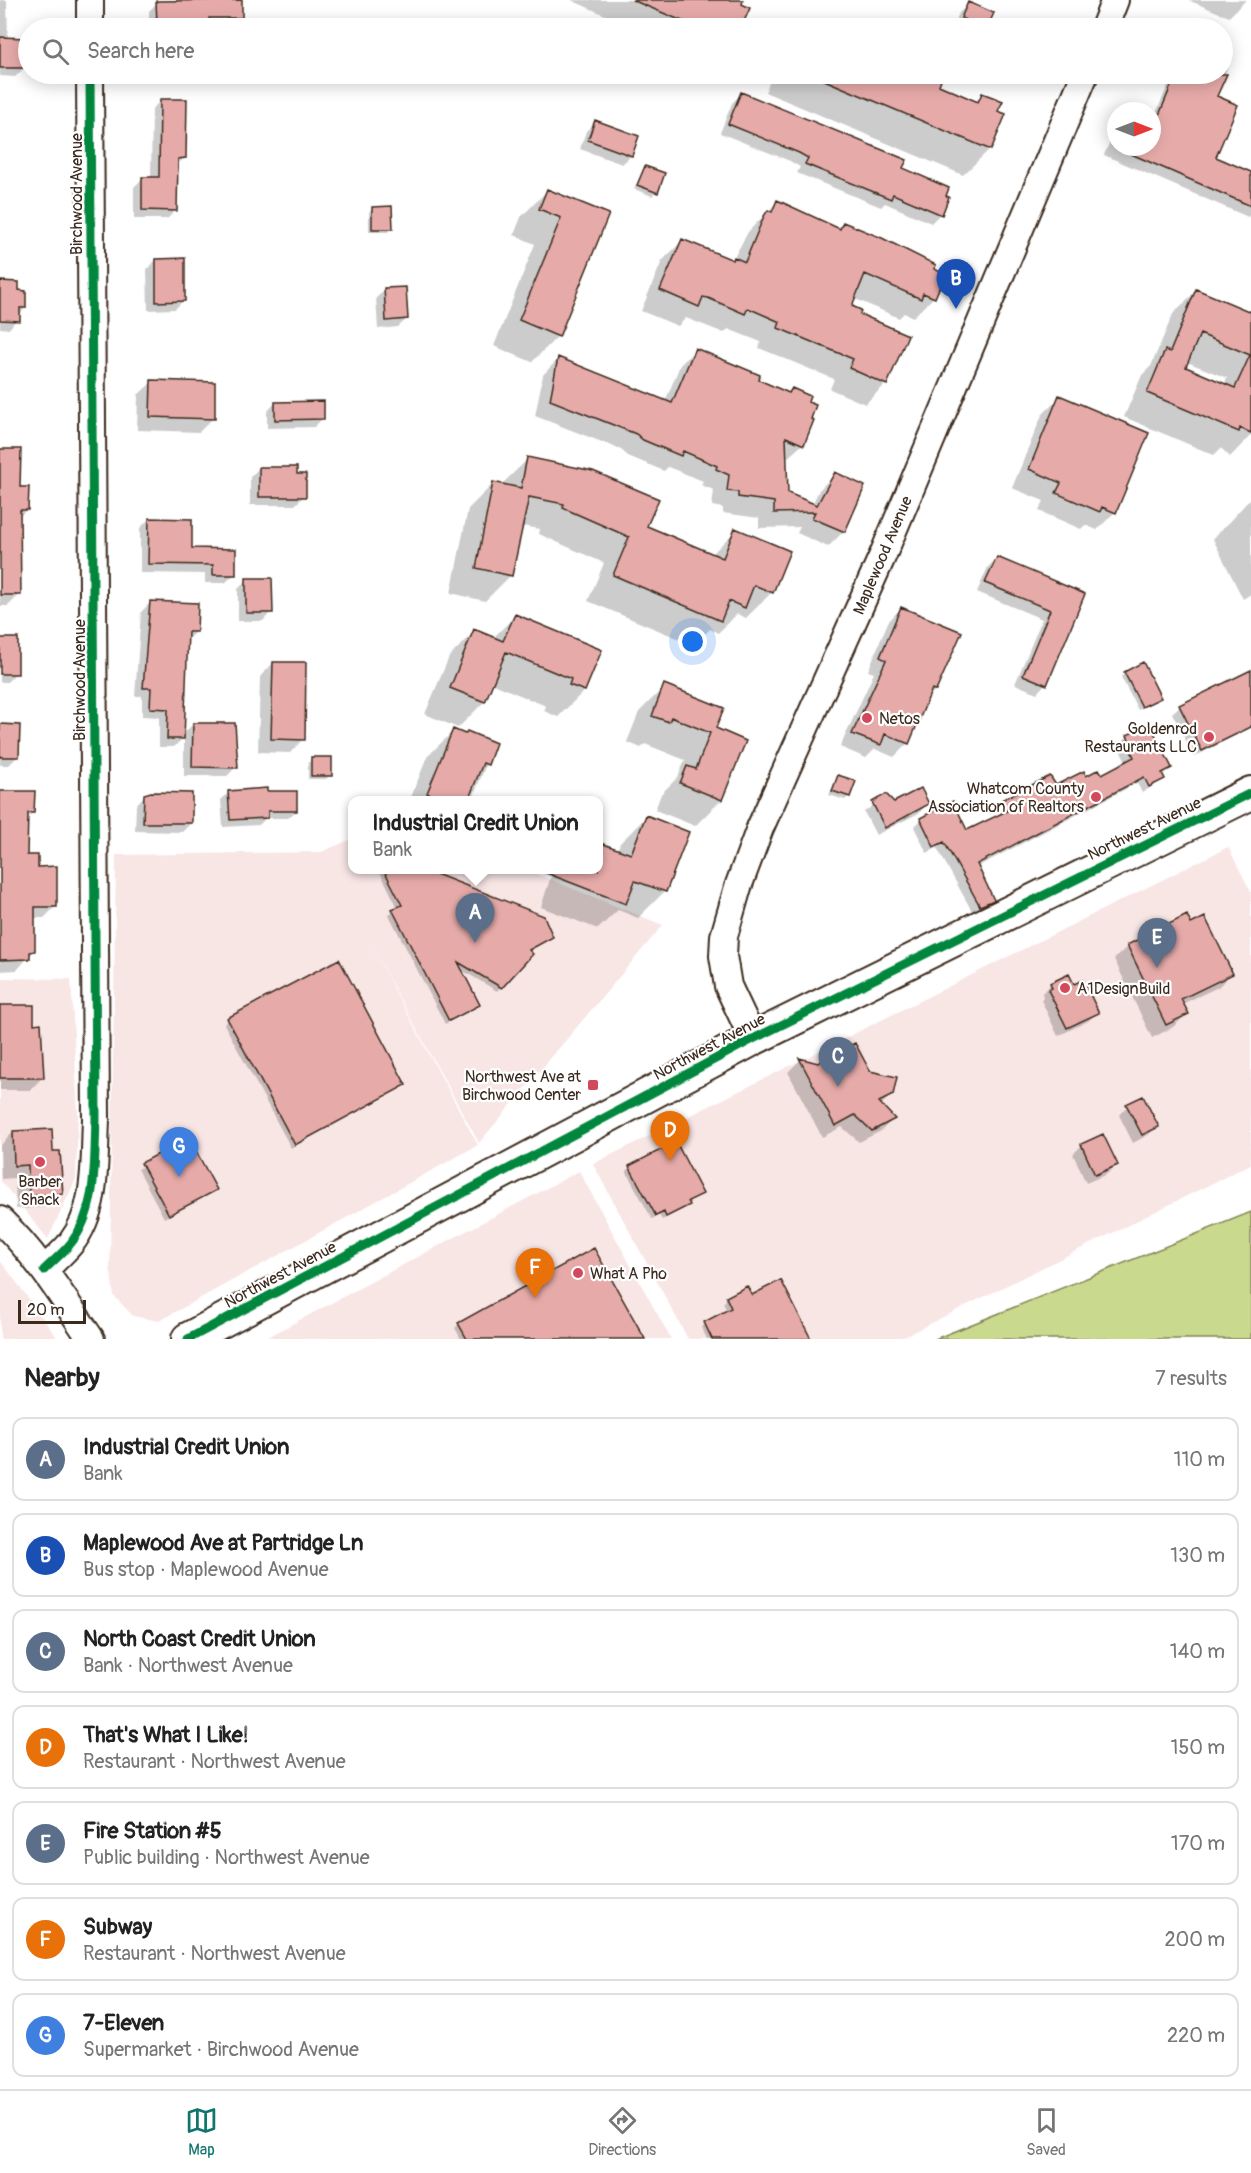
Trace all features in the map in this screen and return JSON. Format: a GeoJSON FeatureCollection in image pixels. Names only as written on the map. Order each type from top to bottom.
{"type":"FeatureCollection","features":[{"type":"Feature","properties":{"kind":"main road","name":"Northwest Avenue"},"geometry":{"type":"LineString","coordinates":[[188,1339],[753,1039],[1251,793]]}},
{"type":"Feature","properties":{"kind":"street"},"geometry":{"type":"LineString","coordinates":[[90,0],[90,18]]}},
{"type":"Feature","properties":{"kind":"street"},"geometry":{"type":"LineString","coordinates":[[1108,18],[1115,0]]}},
{"type":"Feature","properties":{"kind":"street","name":"Birchwood Avenue"},"geometry":{"type":"LineString","coordinates":[[44,1270],[72,1242],[85,1217],[92,1192],[96,1120],[90,84]]}},
{"type":"Feature","properties":{"kind":"street","name":"Maplewood Avenue"},"geometry":{"type":"LineString","coordinates":[[753,1039],[728,986],[723,956],[724,936],[738,887],[760,828],[882,557],[1081,84]]}},
{"type":"Feature","properties":{"kind":"street"},"geometry":{"type":"LineString","coordinates":[[0,1220],[18,1237],[44,1270],[91,1339]]}},
{"type":"Feature","properties":{"kind":"shaded area"},"geometry":{"type":"Polygon","coordinates":[[[348,841],[348,874],[536,874],[663,925],[479,1143],[364,933],[478,1145],[159,1321],[133,1316],[114,1296],[110,1266],[116,855],[321,852],[348,841]]]}},
{"type":"Feature","properties":{"kind":"shaded area"},"geometry":{"type":"Polygon","coordinates":[[[1228,847],[1251,892],[1251,1164],[899,1339],[688,1339],[593,1164],[1228,847]]]}},
{"type":"Feature","properties":{"kind":"shaded area"},"geometry":{"type":"Polygon","coordinates":[[[0,978],[71,979],[78,1116],[76,1179],[48,1239],[0,1180],[0,978]]]}},
{"type":"Feature","properties":{"kind":"shaded area"},"geometry":{"type":"Polygon","coordinates":[[[579,1171],[671,1339],[264,1339],[579,1171]]]}},
{"type":"Feature","properties":{"kind":"shaded area"},"geometry":{"type":"Polygon","coordinates":[[[0,1261],[6,1268],[58,1339],[0,1339],[0,1261]]]}},
{"type":"Feature","properties":{"kind":"green space"},"geometry":{"type":"Polygon","coordinates":[[[1251,1212],[1251,1339],[935,1339],[1251,1212]]]}},
{"type":"Feature","properties":{"kind":"building"},"geometry":{"type":"Polygon","coordinates":[[[242,0],[242,18],[157,18],[156,1],[242,0]]]}},
{"type":"Feature","properties":{"kind":"building"},"geometry":{"type":"Polygon","coordinates":[[[632,0],[743,0],[742,4],[750,8],[746,18],[675,18],[632,0]]]}},
{"type":"Feature","properties":{"kind":"building"},"geometry":{"type":"Polygon","coordinates":[[[968,2],[994,13],[992,18],[961,18],[968,2]]]}},
{"type":"Feature","properties":{"kind":"building"},"geometry":{"type":"Polygon","coordinates":[[[0,37],[18,38],[18,68],[0,68],[0,37]]]}},
{"type":"Feature","properties":{"kind":"building"},"geometry":{"type":"Polygon","coordinates":[[[834,84],[939,84],[978,102],[982,93],[1003,101],[998,111],[1006,114],[991,150],[834,84]]]}},
{"type":"Feature","properties":{"kind":"building"},"geometry":{"type":"Polygon","coordinates":[[[1172,84],[1222,84],[1217,96],[1238,105],[1216,157],[1251,172],[1251,206],[1136,156],[1161,156],[1161,110],[1172,84]]]}},
{"type":"Feature","properties":{"kind":"building"},"geometry":{"type":"Polygon","coordinates":[[[741,92],[907,160],[903,168],[949,188],[946,196],[949,197],[942,215],[893,194],[891,199],[805,164],[808,158],[799,153],[728,124],[741,92]]]}},
{"type":"Feature","properties":{"kind":"building"},"geometry":{"type":"Polygon","coordinates":[[[160,99],[187,99],[186,158],[178,159],[177,211],[142,210],[142,177],[159,177],[160,99]]]}},
{"type":"Feature","properties":{"kind":"building"},"geometry":{"type":"Polygon","coordinates":[[[595,120],[639,136],[632,156],[588,140],[595,120]]]}},
{"type":"Feature","properties":{"kind":"building"},"geometry":{"type":"Polygon","coordinates":[[[645,166],[665,173],[658,193],[637,185],[645,166]]]}},
{"type":"Feature","properties":{"kind":"building"},"geometry":{"type":"Polygon","coordinates":[[[547,189],[609,214],[559,337],[519,320],[561,218],[539,209],[547,189]]]}},
{"type":"Feature","properties":{"kind":"building"},"geometry":{"type":"Polygon","coordinates":[[[777,200],[840,229],[843,222],[882,238],[936,265],[934,269],[945,274],[935,298],[923,293],[921,299],[865,274],[852,306],[861,310],[860,314],[908,335],[887,385],[849,368],[853,359],[778,328],[780,322],[748,308],[745,314],[703,297],[699,307],[660,290],[682,239],[733,260],[734,257],[745,262],[764,216],[768,210],[772,212],[777,200]]]}},
{"type":"Feature","properties":{"kind":"building"},"geometry":{"type":"Polygon","coordinates":[[[392,206],[393,229],[372,229],[372,207],[392,206]]]}},
{"type":"Feature","properties":{"kind":"building"},"geometry":{"type":"Polygon","coordinates":[[[185,258],[185,301],[156,302],[156,259],[185,258]]]}},
{"type":"Feature","properties":{"kind":"building"},"geometry":{"type":"Polygon","coordinates":[[[0,281],[19,282],[19,290],[26,291],[26,308],[20,308],[20,321],[0,320],[0,281]]]}},
{"type":"Feature","properties":{"kind":"building"},"geometry":{"type":"Polygon","coordinates":[[[406,287],[408,319],[386,321],[384,288],[406,287]]]}},
{"type":"Feature","properties":{"kind":"building"},"geometry":{"type":"Polygon","coordinates":[[[1196,289],[1251,312],[1251,433],[1240,428],[1239,432],[1147,393],[1165,350],[1170,352],[1196,289]],[[1200,334],[1186,367],[1235,388],[1250,355],[1200,334]]]}},
{"type":"Feature","properties":{"kind":"building"},"geometry":{"type":"Polygon","coordinates":[[[695,348],[760,375],[759,380],[789,393],[792,388],[810,396],[808,402],[816,405],[811,419],[814,420],[804,445],[786,437],[788,493],[817,505],[835,472],[865,486],[845,532],[812,518],[815,512],[774,513],[774,502],[738,497],[738,492],[727,491],[729,475],[716,469],[717,466],[683,451],[681,456],[643,440],[636,434],[550,400],[558,357],[672,403],[695,348]]]}},
{"type":"Feature","properties":{"kind":"building"},"geometry":{"type":"Polygon","coordinates":[[[151,380],[215,382],[215,419],[150,417],[151,380]]]}},
{"type":"Feature","properties":{"kind":"building"},"geometry":{"type":"Polygon","coordinates":[[[1059,395],[1149,433],[1116,513],[1102,507],[1100,512],[1056,493],[1061,483],[1029,469],[1059,395]]]}},
{"type":"Feature","properties":{"kind":"building"},"geometry":{"type":"Polygon","coordinates":[[[324,401],[324,419],[275,420],[275,402],[324,401]]]}},
{"type":"Feature","properties":{"kind":"building"},"geometry":{"type":"Polygon","coordinates":[[[0,449],[21,449],[20,487],[29,487],[28,510],[20,510],[21,595],[0,595],[0,449]]]}},
{"type":"Feature","properties":{"kind":"building"},"geometry":{"type":"Polygon","coordinates":[[[527,457],[593,471],[659,499],[647,526],[723,558],[735,528],[790,551],[773,593],[754,585],[745,608],[729,601],[721,621],[613,575],[629,537],[563,508],[564,504],[529,497],[512,576],[476,568],[493,482],[521,488],[527,457]]]}},
{"type":"Feature","properties":{"kind":"building"},"geometry":{"type":"Polygon","coordinates":[[[259,467],[297,467],[297,474],[306,474],[306,497],[259,497],[259,467]]]}},
{"type":"Feature","properties":{"kind":"building"},"geometry":{"type":"Polygon","coordinates":[[[149,518],[192,519],[192,548],[236,549],[236,575],[213,575],[213,565],[148,564],[149,518]]]}},
{"type":"Feature","properties":{"kind":"building"},"geometry":{"type":"Polygon","coordinates":[[[997,557],[1085,594],[1047,685],[1023,675],[1050,610],[985,583],[997,557]]]}},
{"type":"Feature","properties":{"kind":"building"},"geometry":{"type":"Polygon","coordinates":[[[246,578],[272,578],[273,613],[246,613],[246,578]]]}},
{"type":"Feature","properties":{"kind":"building"},"geometry":{"type":"Polygon","coordinates":[[[150,601],[198,603],[197,632],[188,632],[184,739],[167,739],[168,709],[150,708],[151,688],[143,688],[150,601]]]}},
{"type":"Feature","properties":{"kind":"building"},"geometry":{"type":"Polygon","coordinates":[[[901,607],[962,632],[936,691],[932,689],[909,744],[885,734],[881,745],[852,734],[886,660],[880,657],[901,607]]]}},
{"type":"Feature","properties":{"kind":"building"},"geometry":{"type":"Polygon","coordinates":[[[515,614],[602,650],[585,691],[569,685],[571,679],[506,652],[485,702],[450,688],[474,629],[503,641],[515,614]]]}},
{"type":"Feature","properties":{"kind":"building"},"geometry":{"type":"Polygon","coordinates":[[[0,638],[18,638],[18,674],[0,674],[0,638]]]}},
{"type":"Feature","properties":{"kind":"building"},"geometry":{"type":"Polygon","coordinates":[[[273,662],[306,662],[305,740],[271,739],[273,662]]]}},
{"type":"Feature","properties":{"kind":"building"},"geometry":{"type":"Polygon","coordinates":[[[1143,662],[1161,698],[1142,707],[1124,672],[1143,662]]]}},
{"type":"Feature","properties":{"kind":"building"},"geometry":{"type":"Polygon","coordinates":[[[1251,670],[1251,727],[1202,751],[1179,705],[1251,670]]]}},
{"type":"Feature","properties":{"kind":"building"},"geometry":{"type":"Polygon","coordinates":[[[664,684],[724,708],[716,728],[746,741],[722,800],[680,783],[687,766],[696,769],[710,733],[671,717],[669,722],[652,716],[664,684]]]}},
{"type":"Feature","properties":{"kind":"building"},"geometry":{"type":"Polygon","coordinates":[[[193,723],[235,723],[238,768],[192,767],[193,723]]]}},
{"type":"Feature","properties":{"kind":"building"},"geometry":{"type":"Polygon","coordinates":[[[0,724],[20,725],[19,757],[0,757],[0,724]]]}},
{"type":"Feature","properties":{"kind":"building"},"geometry":{"type":"Polygon","coordinates":[[[1150,724],[1172,768],[1162,773],[1165,779],[1149,787],[1144,777],[977,864],[994,900],[980,906],[944,842],[934,847],[920,818],[953,801],[967,830],[1007,811],[1001,800],[1050,776],[1056,785],[1084,771],[1086,776],[1099,769],[1102,774],[1134,757],[1126,741],[1129,740],[1127,735],[1150,724]]]}},
{"type":"Feature","properties":{"kind":"building"},"geometry":{"type":"Polygon","coordinates":[[[453,729],[465,734],[467,731],[496,743],[488,765],[483,763],[470,796],[434,796],[427,793],[453,729]]]}},
{"type":"Feature","properties":{"kind":"building"},"geometry":{"type":"Polygon","coordinates":[[[311,757],[332,757],[332,776],[311,776],[311,757]]]}},
{"type":"Feature","properties":{"kind":"building"},"geometry":{"type":"Polygon","coordinates":[[[838,775],[856,781],[850,797],[832,791],[838,775]]]}},
{"type":"Feature","properties":{"kind":"building"},"geometry":{"type":"Polygon","coordinates":[[[267,788],[267,791],[297,791],[297,811],[268,811],[268,818],[230,820],[228,791],[267,788]]]}},
{"type":"Feature","properties":{"kind":"building"},"geometry":{"type":"Polygon","coordinates":[[[921,788],[929,804],[885,828],[872,802],[886,794],[894,802],[921,788]]]}},
{"type":"Feature","properties":{"kind":"building"},"geometry":{"type":"Polygon","coordinates":[[[0,791],[35,791],[34,813],[28,813],[27,855],[38,855],[38,867],[57,866],[57,907],[35,907],[35,951],[30,952],[30,959],[0,960],[0,791]]]}},
{"type":"Feature","properties":{"kind":"building"},"geometry":{"type":"Polygon","coordinates":[[[151,792],[192,793],[192,823],[143,823],[144,794],[151,792]]]}},
{"type":"Feature","properties":{"kind":"building"},"geometry":{"type":"Polygon","coordinates":[[[646,815],[689,832],[666,892],[635,881],[626,904],[549,874],[603,874],[603,844],[631,854],[646,815]]]}},
{"type":"Feature","properties":{"kind":"building"},"geometry":{"type":"Polygon","coordinates":[[[386,874],[436,874],[544,916],[553,937],[529,950],[533,954],[502,988],[458,962],[480,1005],[449,1021],[392,909],[402,905],[386,874]]]}},
{"type":"Feature","properties":{"kind":"building"},"geometry":{"type":"Polygon","coordinates":[[[1187,915],[1191,924],[1205,917],[1233,974],[1181,999],[1189,1014],[1166,1025],[1127,945],[1187,915]]]}},
{"type":"Feature","properties":{"kind":"building"},"geometry":{"type":"Polygon","coordinates":[[[339,959],[406,1085],[295,1145],[227,1018],[339,959]]]}},
{"type":"Feature","properties":{"kind":"building"},"geometry":{"type":"Polygon","coordinates":[[[1069,974],[1074,984],[1083,980],[1099,1013],[1067,1028],[1048,990],[1052,988],[1050,983],[1069,974]]]}},
{"type":"Feature","properties":{"kind":"building"},"geometry":{"type":"Polygon","coordinates":[[[0,1005],[34,1005],[34,1024],[41,1023],[44,1078],[0,1078],[0,1005]]]}},
{"type":"Feature","properties":{"kind":"building"},"geometry":{"type":"Polygon","coordinates":[[[855,1043],[870,1071],[897,1077],[893,1095],[879,1102],[895,1119],[872,1131],[855,1115],[835,1126],[799,1058],[818,1063],[855,1043]]]}},
{"type":"Feature","properties":{"kind":"building"},"geometry":{"type":"Polygon","coordinates":[[[1143,1096],[1159,1127],[1142,1135],[1126,1104],[1143,1096]]]}},
{"type":"Feature","properties":{"kind":"building"},"geometry":{"type":"Polygon","coordinates":[[[52,1129],[53,1151],[60,1151],[63,1194],[29,1196],[28,1165],[14,1166],[13,1131],[52,1129]]]}},
{"type":"Feature","properties":{"kind":"building"},"geometry":{"type":"Polygon","coordinates":[[[1103,1134],[1118,1165],[1095,1175],[1081,1144],[1103,1134]]]}},
{"type":"Feature","properties":{"kind":"building"},"geometry":{"type":"Polygon","coordinates":[[[189,1138],[217,1190],[169,1215],[141,1163],[189,1138]]]}},
{"type":"Feature","properties":{"kind":"building"},"geometry":{"type":"Polygon","coordinates":[[[676,1142],[703,1194],[688,1201],[690,1205],[666,1217],[664,1212],[656,1216],[629,1166],[676,1142]]]}},
{"type":"Feature","properties":{"kind":"building"},"geometry":{"type":"Polygon","coordinates":[[[594,1248],[645,1339],[467,1339],[458,1323],[594,1248]]]}},
{"type":"Feature","properties":{"kind":"building"},"geometry":{"type":"Polygon","coordinates":[[[781,1280],[811,1339],[712,1339],[704,1322],[731,1308],[726,1297],[747,1286],[752,1295],[781,1280]]]}},
{"type":"Feature","properties":{"kind":"cycle path"},"geometry":{"type":"LineString","coordinates":[[44,1270],[71,1243],[80,1230],[90,1200],[95,1151],[90,84]]}},
{"type":"Feature","properties":{"kind":"cycle path"},"geometry":{"type":"LineString","coordinates":[[188,1339],[753,1039],[1251,793]]}},
{"type":"Feature","properties":{"kind":"place","name":"Maplewood Ave at Partridge Ln"},"geometry":{"type":"Point","coordinates":[956,309]}},
{"type":"Feature","properties":{"kind":"place","name":"Netos"},"geometry":{"type":"Point","coordinates":[867,718]}},
{"type":"Feature","properties":{"kind":"place","name":"Goldenrod Restaurants LLC"},"geometry":{"type":"Point","coordinates":[1209,737]}},
{"type":"Feature","properties":{"kind":"place","name":"Whatcom County Association of Realtors"},"geometry":{"type":"Point","coordinates":[1096,797]}},
{"type":"Feature","properties":{"kind":"place","name":"Industrial Credit Union"},"geometry":{"type":"Point","coordinates":[475,943]}},
{"type":"Feature","properties":{"kind":"place","name":"Fire Station #5"},"geometry":{"type":"Point","coordinates":[1157,968]}},
{"type":"Feature","properties":{"kind":"place","name":"A1DesignBuild"},"geometry":{"type":"Point","coordinates":[1065,988]}},
{"type":"Feature","properties":{"kind":"place","name":"Northwest Ave at Birchwood Center"},"geometry":{"type":"Point","coordinates":[593,1085]}},
{"type":"Feature","properties":{"kind":"place","name":"North Coast Credit Union"},"geometry":{"type":"Point","coordinates":[838,1087]}},
{"type":"Feature","properties":{"kind":"place","name":"That's What I Like!"},"geometry":{"type":"Point","coordinates":[670,1161]}},
{"type":"Feature","properties":{"kind":"place","name":"Barber Shack"},"geometry":{"type":"Point","coordinates":[40,1162]}},
{"type":"Feature","properties":{"kind":"place","name":"7-Eleven"},"geometry":{"type":"Point","coordinates":[179,1177]}},
{"type":"Feature","properties":{"kind":"place","name":"What A Pho"},"geometry":{"type":"Point","coordinates":[578,1273]}},
{"type":"Feature","properties":{"kind":"place","name":"Subway"},"geometry":{"type":"Point","coordinates":[535,1298]}}]}
